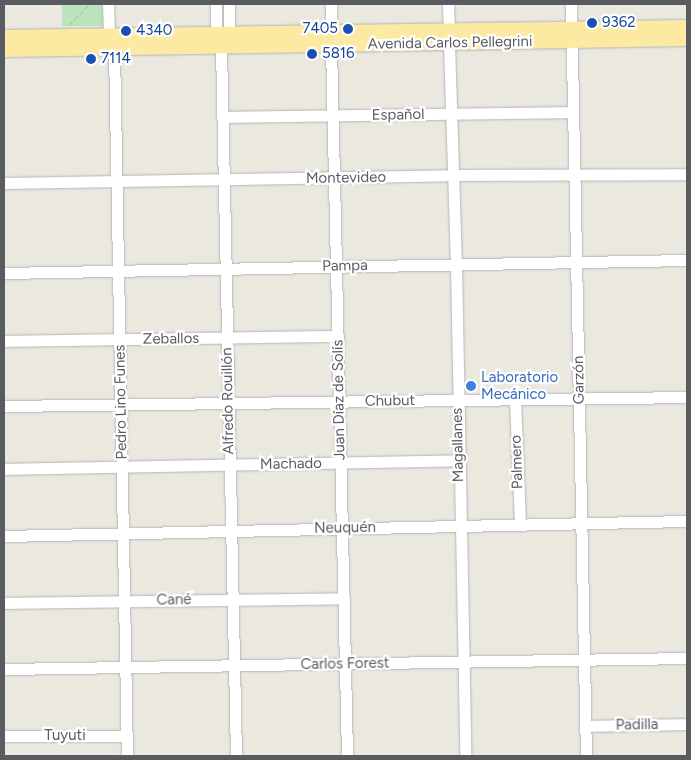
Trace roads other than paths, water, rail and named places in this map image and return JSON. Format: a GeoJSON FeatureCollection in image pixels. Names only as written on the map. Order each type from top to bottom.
{"type":"FeatureCollection","features":[{"type":"Feature","properties":{"kind":"main road","name":"Avenida Carlos Pellegrini"},"geometry":{"type":"LineString","coordinates":[[4,50],[111,42],[222,38],[331,39],[571,35],[687,27]]}},
{"type":"Feature","properties":{"kind":"main road","name":"Avenida Carlos Pellegrini"},"geometry":{"type":"LineString","coordinates":[[571,35],[687,40]]}},
{"type":"Feature","properties":{"kind":"main road","name":"Avenida Carlos Pellegrini"},"geometry":{"type":"LineString","coordinates":[[4,38],[62,37],[111,42]]}},
{"type":"Feature","properties":{"kind":"street","name":"Pedro Lino Funes"},"geometry":{"type":"LineString","coordinates":[[108,4],[116,182],[127,756]]}},
{"type":"Feature","properties":{"kind":"street"},"geometry":{"type":"LineString","coordinates":[[216,4],[222,38]]}},
{"type":"Feature","properties":{"kind":"street"},"geometry":{"type":"LineString","coordinates":[[222,38],[229,4]]}},
{"type":"Feature","properties":{"kind":"street","name":"Juan Díaz de Solís"},"geometry":{"type":"LineString","coordinates":[[331,4],[347,756]]}},
{"type":"Feature","properties":{"kind":"street","name":"Magallanes"},"geometry":{"type":"LineString","coordinates":[[448,4],[456,265],[464,756]]}},
{"type":"Feature","properties":{"kind":"street","name":"Garzón"},"geometry":{"type":"LineString","coordinates":[[571,4],[586,756]]}},
{"type":"Feature","properties":{"kind":"street","name":"Alfredo Rouillón"},"geometry":{"type":"LineString","coordinates":[[222,38],[222,117],[236,756]]}},
{"type":"Feature","properties":{"kind":"street","name":"Español"},"geometry":{"type":"LineString","coordinates":[[222,117],[573,112]]}},
{"type":"Feature","properties":{"kind":"street","name":"Montevideo"},"geometry":{"type":"LineString","coordinates":[[4,183],[334,179],[453,175],[574,176],[687,174]]}},
{"type":"Feature","properties":{"kind":"street","name":"Pampa"},"geometry":{"type":"LineString","coordinates":[[4,274],[687,260]]}},
{"type":"Feature","properties":{"kind":"street","name":"Zeballos"},"geometry":{"type":"LineString","coordinates":[[4,342],[338,336]]}},
{"type":"Feature","properties":{"kind":"street","name":"Chubut"},"geometry":{"type":"LineString","coordinates":[[4,406],[687,397]]}},
{"type":"Feature","properties":{"kind":"street","name":"Palmero"},"geometry":{"type":"LineString","coordinates":[[515,399],[520,524]]}},
{"type":"Feature","properties":{"kind":"street","name":"Machado"},"geometry":{"type":"LineString","coordinates":[[4,469],[458,460]]}},
{"type":"Feature","properties":{"kind":"street","name":"Neuquén"},"geometry":{"type":"LineString","coordinates":[[4,536],[687,521]]}},
{"type":"Feature","properties":{"kind":"street","name":"Cané"},"geometry":{"type":"LineString","coordinates":[[4,603],[344,598]]}},
{"type":"Feature","properties":{"kind":"street","name":"Carlos Forest"},"geometry":{"type":"LineString","coordinates":[[4,669],[687,658]]}},
{"type":"Feature","properties":{"kind":"street","name":"Padilla"},"geometry":{"type":"LineString","coordinates":[[586,726],[687,724]]}},
{"type":"Feature","properties":{"kind":"street","name":"Tuyuti"},"geometry":{"type":"LineString","coordinates":[[4,736],[127,736]]}},
{"type":"Feature","properties":{"kind":"place","name":"9362"},"geometry":{"type":"Point","coordinates":[592,23]}},
{"type":"Feature","properties":{"kind":"place","name":"7405"},"geometry":{"type":"Point","coordinates":[348,29]}},
{"type":"Feature","properties":{"kind":"place","name":"4340"},"geometry":{"type":"Point","coordinates":[126,31]}},
{"type":"Feature","properties":{"kind":"place","name":"5816"},"geometry":{"type":"Point","coordinates":[312,54]}},
{"type":"Feature","properties":{"kind":"place","name":"7114"},"geometry":{"type":"Point","coordinates":[91,59]}},
{"type":"Feature","properties":{"kind":"place","name":"Laboratorio Mecánico"},"geometry":{"type":"Point","coordinates":[471,386]}}]}
